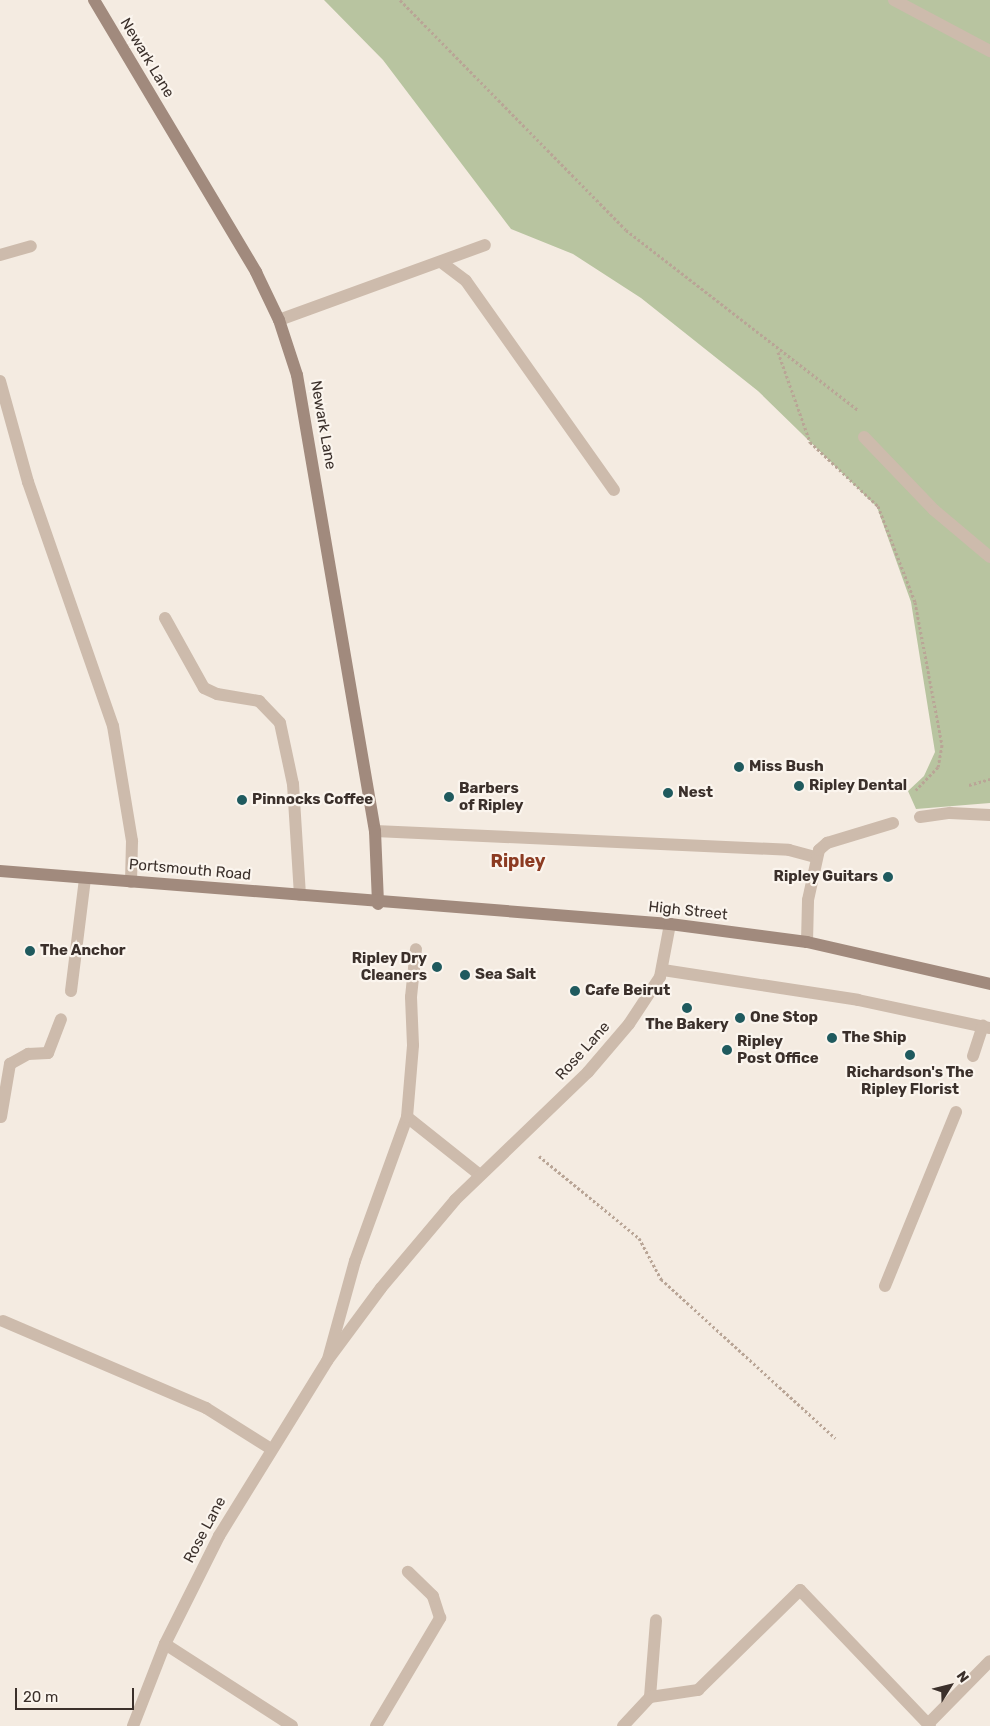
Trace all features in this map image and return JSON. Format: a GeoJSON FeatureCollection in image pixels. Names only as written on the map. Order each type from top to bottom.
{"type":"FeatureCollection","features":[{"type":"Feature","properties":{"kind":"main road","name":"Newark Lane"},"geometry":{"type":"LineString","coordinates":[[94,0],[256,272],[280,320],[299,385],[375,831],[378,904]]}},
{"type":"Feature","properties":{"kind":"main road","name":"Portsmouth Road"},"geometry":{"type":"LineString","coordinates":[[0,872],[300,895],[378,904]]}},
{"type":"Feature","properties":{"kind":"main road","name":"High Street"},"geometry":{"type":"LineString","coordinates":[[378,904],[670,924],[807,942],[990,984]]}},
{"type":"Feature","properties":{"kind":"street"},"geometry":{"type":"LineString","coordinates":[[894,0],[990,51]]}},
{"type":"Feature","properties":{"kind":"street"},"geometry":{"type":"LineString","coordinates":[[280,320],[485,245]]}},
{"type":"Feature","properties":{"kind":"street"},"geometry":{"type":"LineString","coordinates":[[0,255],[31,246]]}},
{"type":"Feature","properties":{"kind":"street"},"geometry":{"type":"LineString","coordinates":[[442,262],[466,282],[614,490]]}},
{"type":"Feature","properties":{"kind":"street"},"geometry":{"type":"LineString","coordinates":[[0,381],[28,482],[113,726],[132,841],[131,882]]}},
{"type":"Feature","properties":{"kind":"street"},"geometry":{"type":"LineString","coordinates":[[864,437],[934,510],[990,557]]}},
{"type":"Feature","properties":{"kind":"street"},"geometry":{"type":"LineString","coordinates":[[165,618],[204,688],[217,694],[259,701],[280,723],[293,784],[300,895]]}},
{"type":"Feature","properties":{"kind":"street"},"geometry":{"type":"LineString","coordinates":[[920,817],[950,812],[990,815]]}},
{"type":"Feature","properties":{"kind":"street"},"geometry":{"type":"LineString","coordinates":[[807,942],[815,857],[827,844],[893,823]]}},
{"type":"Feature","properties":{"kind":"street"},"geometry":{"type":"LineString","coordinates":[[375,831],[789,850],[815,857]]}},
{"type":"Feature","properties":{"kind":"street"},"geometry":{"type":"LineString","coordinates":[[71,991],[85,878]]}},
{"type":"Feature","properties":{"kind":"street","name":"Rose Lane"},"geometry":{"type":"LineString","coordinates":[[133,1726],[165,1644],[219,1536],[270,1449],[327,1361],[381,1288],[480,1175],[520,1139],[629,1024],[662,970],[670,924]]}},
{"type":"Feature","properties":{"kind":"street","name":"Rose Lane"},"geometry":{"type":"LineString","coordinates":[[327,1361],[355,1261],[407,1116],[414,1045],[411,997],[416,949]]}},
{"type":"Feature","properties":{"kind":"street"},"geometry":{"type":"LineString","coordinates":[[662,970],[848,998],[987,1027],[973,1056]]}},
{"type":"Feature","properties":{"kind":"street"},"geometry":{"type":"LineString","coordinates":[[1,1117],[10,1064],[28,1054],[48,1053],[61,1018]]}},
{"type":"Feature","properties":{"kind":"street"},"geometry":{"type":"LineString","coordinates":[[885,1286],[956,1112]]}},
{"type":"Feature","properties":{"kind":"street"},"geometry":{"type":"LineString","coordinates":[[407,1116],[480,1175]]}},
{"type":"Feature","properties":{"kind":"street"},"geometry":{"type":"LineString","coordinates":[[3,1321],[206,1408],[270,1449]]}},
{"type":"Feature","properties":{"kind":"street"},"geometry":{"type":"LineString","coordinates":[[376,1726],[440,1618],[433,1596],[408,1572]]}},
{"type":"Feature","properties":{"kind":"street"},"geometry":{"type":"LineString","coordinates":[[650,1697],[698,1690],[800,1590],[929,1725],[990,1661]]}},
{"type":"Feature","properties":{"kind":"street"},"geometry":{"type":"LineString","coordinates":[[623,1726],[650,1697],[656,1620]]}},
{"type":"Feature","properties":{"kind":"street"},"geometry":{"type":"LineString","coordinates":[[165,1644],[292,1726]]}},
{"type":"Feature","properties":{"kind":"path"},"geometry":{"type":"LineString","coordinates":[[400,0],[626,230],[778,352],[864,414],[864,437]]}},
{"type":"Feature","properties":{"kind":"path"},"geometry":{"type":"LineString","coordinates":[[778,352],[810,442],[878,506],[915,602],[942,745],[938,767],[910,798]]}},
{"type":"Feature","properties":{"kind":"path"},"geometry":{"type":"LineString","coordinates":[[520,1139],[639,1238],[661,1279],[835,1438]]}},
{"type":"Feature","properties":{"kind":"green space"},"geometry":{"type":"Polygon","coordinates":[[[324,0],[990,0],[990,803],[916,809],[908,791],[924,776],[935,752],[911,602],[877,507],[758,391],[641,298],[573,254],[511,229],[383,60],[324,0]]]}},
{"type":"Feature","properties":{"kind":"place","name":"Miss Bush"},"geometry":{"type":"Point","coordinates":[739,767]}},
{"type":"Feature","properties":{"kind":"place","name":"Ripley Dental"},"geometry":{"type":"Point","coordinates":[799,786]}},
{"type":"Feature","properties":{"kind":"place","name":"Nest"},"geometry":{"type":"Point","coordinates":[668,793]}},
{"type":"Feature","properties":{"kind":"place","name":"Barbers of Ripley"},"geometry":{"type":"Point","coordinates":[449,797]}},
{"type":"Feature","properties":{"kind":"place","name":"Pinnocks Coffee"},"geometry":{"type":"Point","coordinates":[242,800]}},
{"type":"Feature","properties":{"kind":"place","name":"Ripley Guitars"},"geometry":{"type":"Point","coordinates":[888,877]}},
{"type":"Feature","properties":{"kind":"place","name":"The Anchor"},"geometry":{"type":"Point","coordinates":[30,951]}},
{"type":"Feature","properties":{"kind":"place","name":"Ripley Dry Cleaners"},"geometry":{"type":"Point","coordinates":[437,967]}},
{"type":"Feature","properties":{"kind":"place","name":"Sea Salt"},"geometry":{"type":"Point","coordinates":[465,975]}},
{"type":"Feature","properties":{"kind":"place","name":"Cafe Beirut"},"geometry":{"type":"Point","coordinates":[575,991]}},
{"type":"Feature","properties":{"kind":"place","name":"The Bakery"},"geometry":{"type":"Point","coordinates":[687,1008]}},
{"type":"Feature","properties":{"kind":"place","name":"One Stop"},"geometry":{"type":"Point","coordinates":[740,1018]}},
{"type":"Feature","properties":{"kind":"place","name":"The Ship"},"geometry":{"type":"Point","coordinates":[832,1038]}},
{"type":"Feature","properties":{"kind":"place","name":"Ripley Post Office"},"geometry":{"type":"Point","coordinates":[727,1050]}},
{"type":"Feature","properties":{"kind":"place","name":"Richardson's The Ripley Florist"},"geometry":{"type":"Point","coordinates":[910,1055]}},
{"type":"Feature","properties":{"kind":"district","name":"Ripley"},"geometry":{"type":"Point","coordinates":[518,861]}}]}
